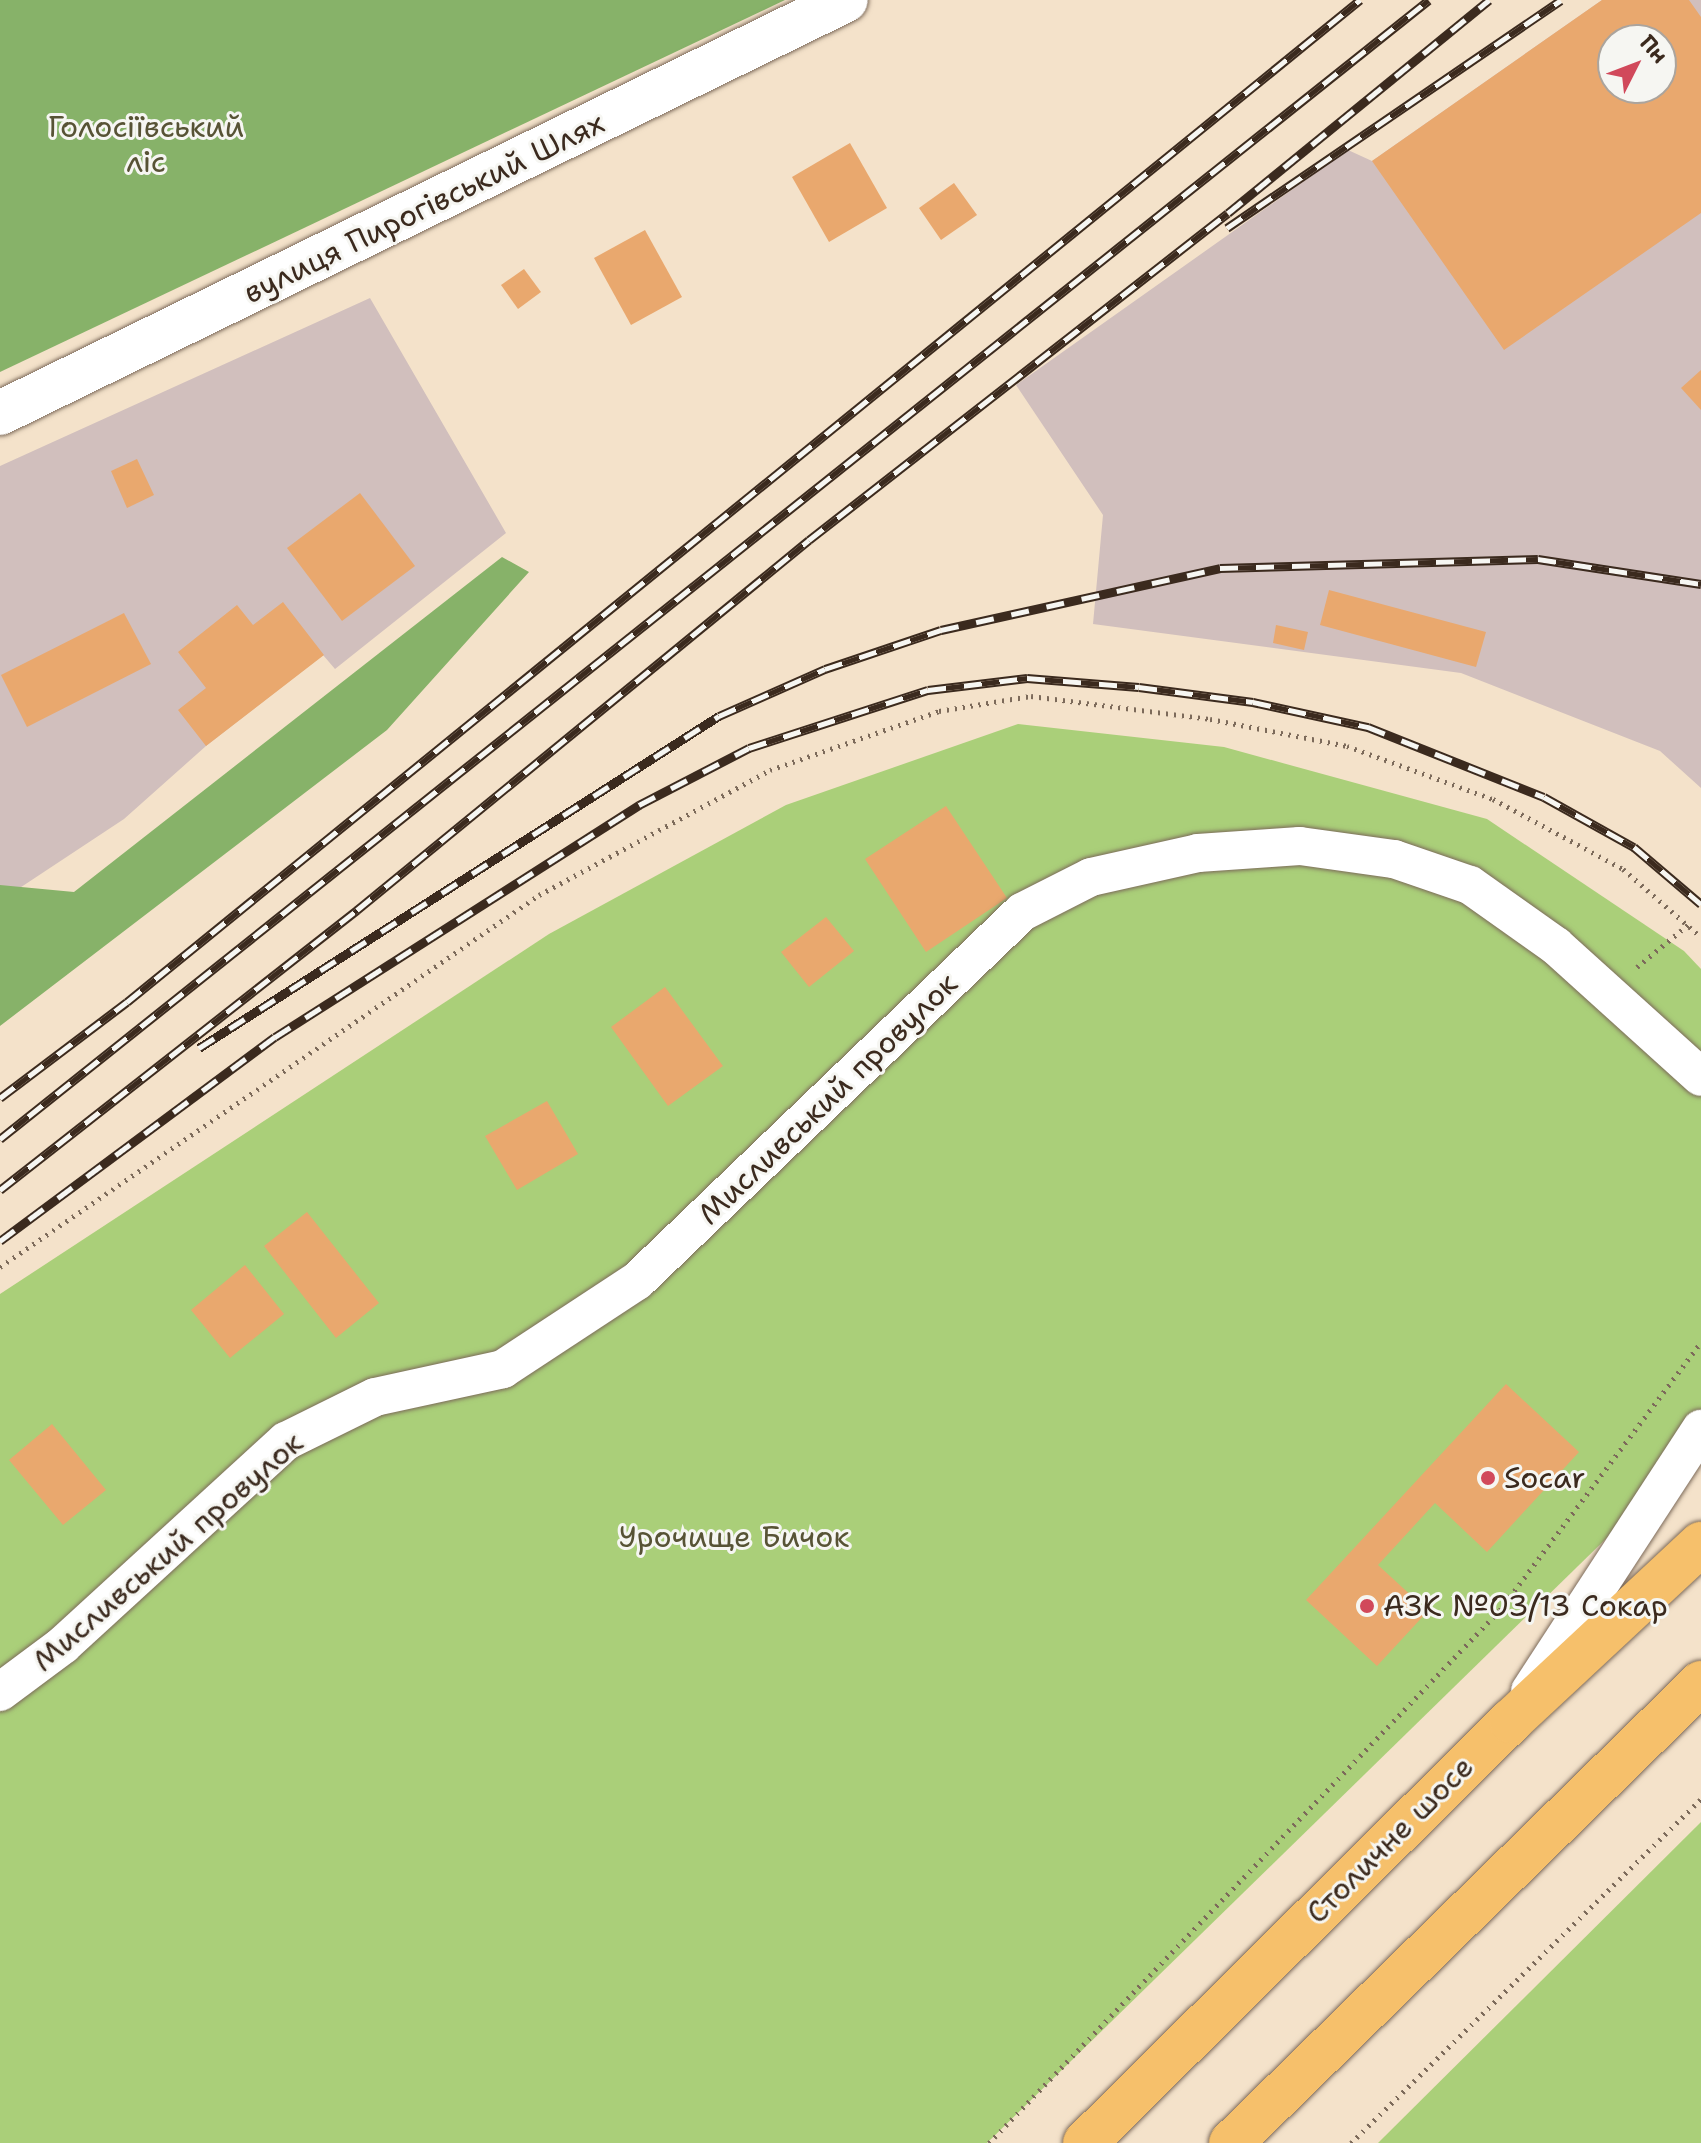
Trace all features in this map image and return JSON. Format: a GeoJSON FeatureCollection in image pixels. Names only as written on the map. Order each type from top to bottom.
{"type":"FeatureCollection","features":[{"type":"Feature","properties":{"kind":"highway","name":"Столичне шосе"},"geometry":{"type":"LineString","coordinates":[[1085,2143],[1511,1721],[1701,1544]]}},
{"type":"Feature","properties":{"kind":"highway"},"geometry":{"type":"LineString","coordinates":[[1231,2143],[1701,1683]]}},
{"type":"Feature","properties":{"kind":"street","name":"вулиця Пирогівський Шлях"},"geometry":{"type":"LineString","coordinates":[[0,413],[846,0]]}},
{"type":"Feature","properties":{"kind":"street","name":"Мисливський провулок"},"geometry":{"type":"LineString","coordinates":[[0,1692],[63,1645],[286,1441],[375,1397],[503,1369],[637,1281],[1022,912],[1091,877],[1198,853],[1300,846],[1394,859],[1470,885],[1556,946],[1701,1077]]}},
{"type":"Feature","properties":{"kind":"street"},"geometry":{"type":"LineString","coordinates":[[1511,1721],[1701,1429]]}},
{"type":"Feature","properties":{"kind":"path"},"geometry":{"type":"LineString","coordinates":[[0,1267],[539,895],[770,770],[939,711],[1031,696],[1210,719],[1347,746],[1493,799],[1623,869],[1701,937]]}},
{"type":"Feature","properties":{"kind":"path"},"geometry":{"type":"LineString","coordinates":[[1608,991],[1689,924]]}},
{"type":"Feature","properties":{"kind":"path"},"geometry":{"type":"LineString","coordinates":[[989,2143],[1500,1610],[1701,1342]]}},
{"type":"Feature","properties":{"kind":"path"},"geometry":{"type":"LineString","coordinates":[[1351,2143],[1701,1799]]}},
{"type":"Feature","properties":{"kind":"shaded area"},"geometry":{"type":"Polygon","coordinates":[[[1602,0],[1701,0],[1701,788],[1660,751],[1461,673],[1093,624],[1103,515],[1016,385],[1348,150],[1372,161],[1602,0]]]}},
{"type":"Feature","properties":{"kind":"shaded area"},"geometry":{"type":"Polygon","coordinates":[[[370,298],[506,533],[335,669],[323,655],[206,746],[124,819],[0,901],[0,466],[370,298]]]}},
{"type":"Feature","properties":{"kind":"green space","name":"Голосіївський ліс"},"geometry":{"type":"Polygon","coordinates":[[[0,0],[785,0],[0,372],[0,0]]]}},
{"type":"Feature","properties":{"kind":"green space"},"geometry":{"type":"Polygon","coordinates":[[[502,557],[529,572],[387,730],[0,1026],[0,885],[74,892],[502,557]]]}},
{"type":"Feature","properties":{"kind":"green space","name":"Урочище Бичок"},"geometry":{"type":"Polygon","coordinates":[[[1018,724],[1224,747],[1487,819],[1684,951],[1701,969],[1701,1446],[987,2143],[0,2143],[0,1294],[549,934],[786,805],[1018,724]]]}},
{"type":"Feature","properties":{"kind":"green space"},"geometry":{"type":"Polygon","coordinates":[[[1701,1822],[1701,2143],[1378,2143],[1701,1822]]]}},
{"type":"Feature","properties":{"kind":"building"},"geometry":{"type":"Polygon","coordinates":[[[1602,0],[1689,0],[1701,17],[1701,213],[1504,350],[1372,161],[1602,0]]]}},
{"type":"Feature","properties":{"kind":"building"},"geometry":{"type":"Polygon","coordinates":[[[850,143],[887,208],[829,242],[792,177],[850,143]]]}},
{"type":"Feature","properties":{"kind":"building"},"geometry":{"type":"Polygon","coordinates":[[[954,183],[977,215],[941,240],[919,208],[954,183]]]}},
{"type":"Feature","properties":{"kind":"building"},"geometry":{"type":"Polygon","coordinates":[[[645,230],[682,297],[631,325],[594,258],[645,230]]]}},
{"type":"Feature","properties":{"kind":"building"},"geometry":{"type":"Polygon","coordinates":[[[524,269],[541,292],[518,309],[501,285],[524,269]]]}},
{"type":"Feature","properties":{"kind":"building"},"geometry":{"type":"Polygon","coordinates":[[[1701,370],[1701,410],[1681,388],[1701,370]]]}},
{"type":"Feature","properties":{"kind":"building"},"geometry":{"type":"Polygon","coordinates":[[[137,459],[154,495],[127,508],[111,471],[137,459]]]}},
{"type":"Feature","properties":{"kind":"building"},"geometry":{"type":"Polygon","coordinates":[[[360,493],[415,566],[342,621],[287,548],[360,493]]]}},
{"type":"Feature","properties":{"kind":"building"},"geometry":{"type":"Polygon","coordinates":[[[1329,590],[1486,632],[1476,667],[1320,625],[1329,590]]]}},
{"type":"Feature","properties":{"kind":"building"},"geometry":{"type":"Polygon","coordinates":[[[283,602],[324,655],[206,746],[178,710],[206,688],[178,652],[237,605],[253,625],[283,602]]]}},
{"type":"Feature","properties":{"kind":"building"},"geometry":{"type":"Polygon","coordinates":[[[124,613],[151,664],[27,727],[1,675],[124,613]]]}},
{"type":"Feature","properties":{"kind":"building"},"geometry":{"type":"Polygon","coordinates":[[[1276,625],[1308,632],[1304,650],[1273,643],[1276,625]]]}},
{"type":"Feature","properties":{"kind":"building"},"geometry":{"type":"Polygon","coordinates":[[[946,806],[1007,898],[926,952],[865,859],[946,806]]]}},
{"type":"Feature","properties":{"kind":"building"},"geometry":{"type":"Polygon","coordinates":[[[826,917],[854,951],[809,987],[781,952],[826,917]]]}},
{"type":"Feature","properties":{"kind":"building"},"geometry":{"type":"Polygon","coordinates":[[[665,987],[723,1066],[668,1106],[611,1027],[665,987]]]}},
{"type":"Feature","properties":{"kind":"building"},"geometry":{"type":"Polygon","coordinates":[[[547,1101],[578,1154],[517,1190],[485,1136],[547,1101]]]}},
{"type":"Feature","properties":{"kind":"building"},"geometry":{"type":"Polygon","coordinates":[[[307,1212],[379,1303],[336,1338],[264,1246],[307,1212]]]}},
{"type":"Feature","properties":{"kind":"building"},"geometry":{"type":"Polygon","coordinates":[[[245,1265],[284,1314],[230,1358],[191,1310],[245,1265]]]}},
{"type":"Feature","properties":{"kind":"building","name":"Socar"},"geometry":{"type":"Polygon","coordinates":[[[1506,1384],[1579,1452],[1487,1552],[1435,1503],[1378,1565],[1428,1611],[1377,1666],[1306,1600],[1506,1384]]]}},
{"type":"Feature","properties":{"kind":"building"},"geometry":{"type":"Polygon","coordinates":[[[52,1424],[106,1490],[63,1525],[9,1460],[52,1424]]]}},
{"type":"Feature","properties":{"kind":"railway"},"geometry":{"type":"LineString","coordinates":[[0,1098],[127,1002],[1360,0]]}},
{"type":"Feature","properties":{"kind":"railway"},"geometry":{"type":"LineString","coordinates":[[0,1139],[1429,0]]}},
{"type":"Feature","properties":{"kind":"railway"},"geometry":{"type":"LineString","coordinates":[[0,1190],[357,910],[809,540],[1228,213],[1489,0]]}},
{"type":"Feature","properties":{"kind":"railway"},"geometry":{"type":"LineString","coordinates":[[1227,228],[1561,0]]}},
{"type":"Feature","properties":{"kind":"railway"},"geometry":{"type":"LineString","coordinates":[[199,1048],[719,716],[825,669],[941,630],[1220,568],[1538,559],[1701,584]]}},
{"type":"Feature","properties":{"kind":"railway"},"geometry":{"type":"LineString","coordinates":[[0,1241],[275,1037],[639,805],[749,748],[928,690],[1027,678],[1139,687],[1253,702],[1368,727],[1544,797],[1634,847],[1701,904]]}},
{"type":"Feature","properties":{"kind":"place","name":"Socar"},"geometry":{"type":"Point","coordinates":[1488,1478]}},
{"type":"Feature","properties":{"kind":"place","name":"АЗК №03/13 Сокар"},"geometry":{"type":"Point","coordinates":[1367,1606]}}]}
